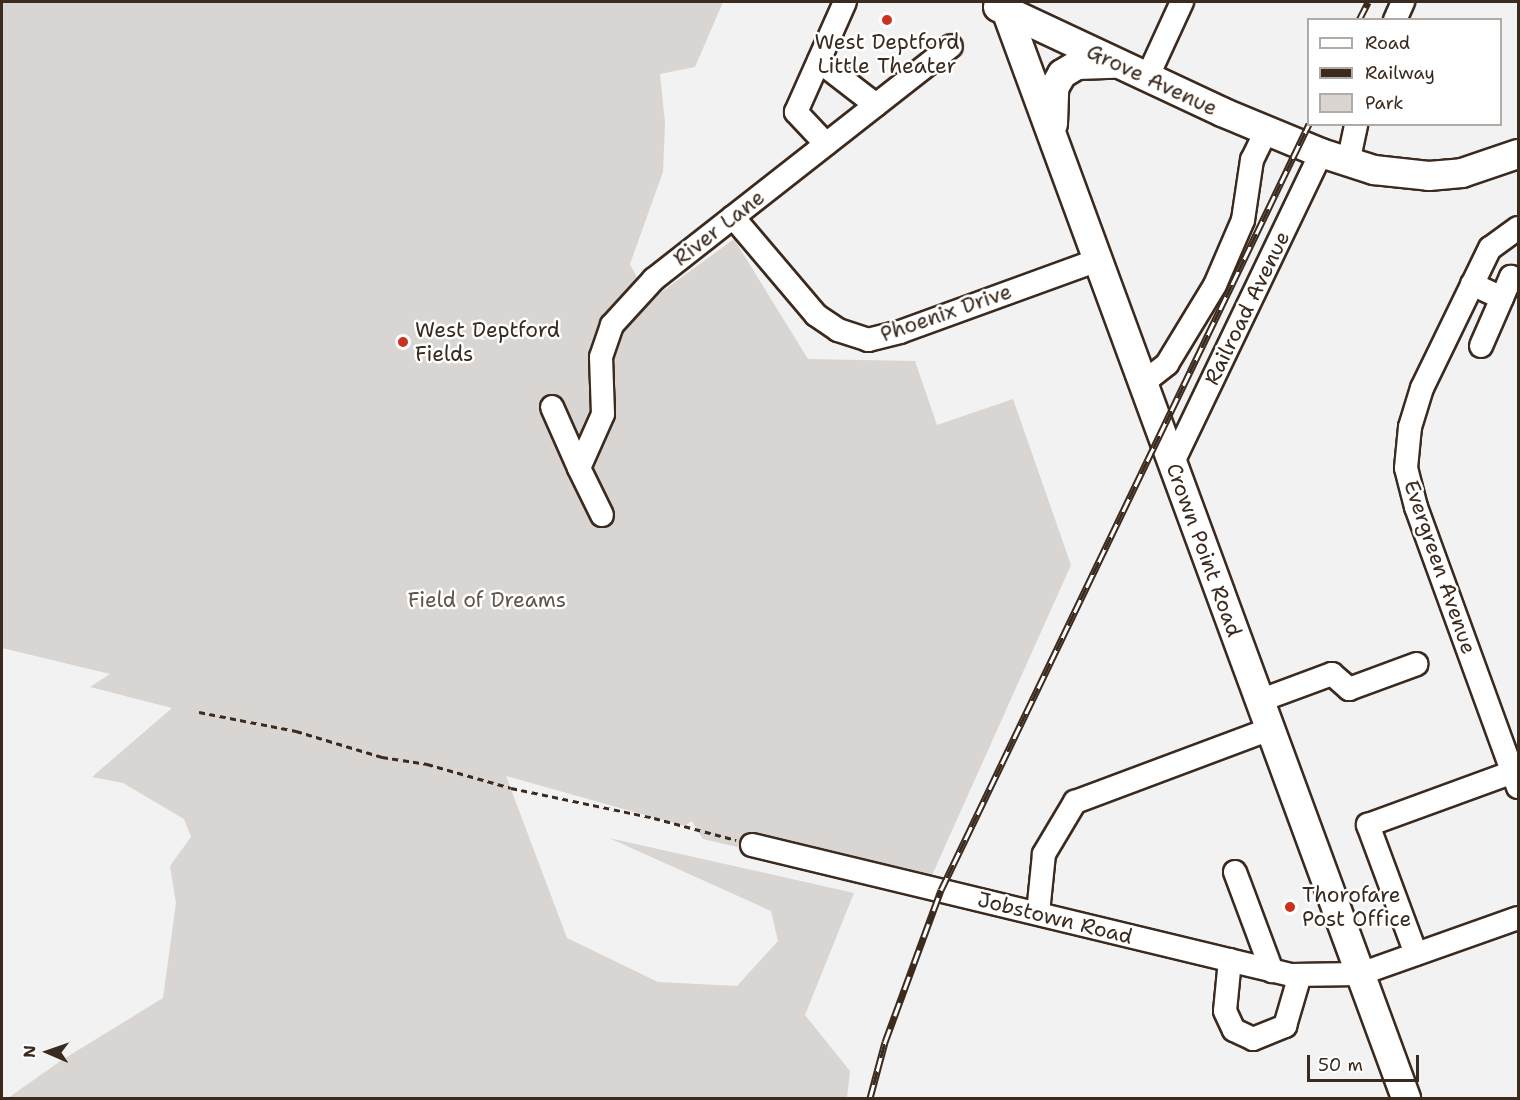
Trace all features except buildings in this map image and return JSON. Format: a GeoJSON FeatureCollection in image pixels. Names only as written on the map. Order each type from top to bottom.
{"type":"FeatureCollection","features":[{"type":"Feature","properties":{"kind":"main road","name":"Grove Avenue"},"geometry":{"type":"LineString","coordinates":[[998,5],[1147,78],[1266,131],[1348,163],[1383,172],[1429,176],[1462,173],[1518,158]]}},
{"type":"Feature","properties":{"kind":"main road","name":"Crown Point Road"},"geometry":{"type":"LineString","coordinates":[[998,5],[1052,135],[1259,701],[1256,734],[1360,974],[1406,1098]]}},
{"type":"Feature","properties":{"kind":"main road"},"geometry":{"type":"LineString","coordinates":[[1052,135],[1054,88],[1062,74],[1077,65],[1116,64]]}},
{"type":"Feature","properties":{"kind":"street"},"geometry":{"type":"LineString","coordinates":[[826,144],[796,112],[844,2]]}},
{"type":"Feature","properties":{"kind":"street"},"geometry":{"type":"LineString","coordinates":[[1147,78],[1182,2]]}},
{"type":"Feature","properties":{"kind":"street"},"geometry":{"type":"LineString","coordinates":[[1396,18],[1403,2]]}},
{"type":"Feature","properties":{"kind":"street","name":"River Lane"},"geometry":{"type":"LineString","coordinates":[[579,468],[603,414],[602,357],[612,325],[654,279],[951,46]]}},
{"type":"Feature","properties":{"kind":"street"},"geometry":{"type":"LineString","coordinates":[[819,61],[876,105]]}},
{"type":"Feature","properties":{"kind":"street"},"geometry":{"type":"LineString","coordinates":[[1348,163],[1356,126]]}},
{"type":"Feature","properties":{"kind":"street"},"geometry":{"type":"LineString","coordinates":[[1143,383],[1167,364],[1215,285],[1243,220],[1252,160],[1266,131]]}},
{"type":"Feature","properties":{"kind":"street","name":"Railroad Avenue"},"geometry":{"type":"LineString","coordinates":[[1173,462],[1321,153]]}},
{"type":"Feature","properties":{"kind":"street","name":"Phoenix Drive"},"geometry":{"type":"LineString","coordinates":[[733,217],[816,315],[838,330],[868,340],[900,332],[1098,260]]}},
{"type":"Feature","properties":{"kind":"street","name":"Evergreen Avenue"},"geometry":{"type":"LineString","coordinates":[[1516,779],[1416,507],[1406,468],[1410,427],[1422,388],[1490,248],[1518,228]]}},
{"type":"Feature","properties":{"kind":"street"},"geometry":{"type":"LineString","coordinates":[[1480,346],[1511,278],[1518,281]]}},
{"type":"Feature","properties":{"kind":"street"},"geometry":{"type":"LineString","coordinates":[[1473,284],[1502,298]]}},
{"type":"Feature","properties":{"kind":"street"},"geometry":{"type":"LineString","coordinates":[[552,407],[602,515]]}},
{"type":"Feature","properties":{"kind":"street"},"geometry":{"type":"LineString","coordinates":[[1259,701],[1332,674],[1349,689],[1417,664]]}},
{"type":"Feature","properties":{"kind":"street"},"geometry":{"type":"LineString","coordinates":[[1038,913],[1044,854],[1075,802],[1256,734]]}},
{"type":"Feature","properties":{"kind":"street"},"geometry":{"type":"LineString","coordinates":[[1416,954],[1368,825],[1516,779]]}},
{"type":"Feature","properties":{"kind":"street","name":"Jobstown Road"},"geometry":{"type":"LineString","coordinates":[[752,845],[1272,971],[1300,975],[1360,974],[1518,918]]}},
{"type":"Feature","properties":{"kind":"street"},"geometry":{"type":"LineString","coordinates":[[1235,872],[1272,971]]}},
{"type":"Feature","properties":{"kind":"street"},"geometry":{"type":"LineString","coordinates":[[1230,960],[1225,1011],[1234,1030],[1253,1039],[1285,1026],[1300,975]]}},
{"type":"Feature","properties":{"kind":"path"},"geometry":{"type":"LineString","coordinates":[[199,712],[296,730],[382,757],[427,764],[511,788],[654,818],[752,845]]}},
{"type":"Feature","properties":{"kind":"green space","name":"Field of Dreams"},"geometry":{"type":"Polygon","coordinates":[[[2,2],[723,2],[695,67],[660,74],[665,123],[663,172],[630,264],[649,301],[734,239],[808,359],[915,361],[937,425],[1013,399],[1071,565],[925,891],[703,839],[692,821],[684,826],[506,776],[567,938],[658,982],[737,986],[778,941],[771,911],[609,838],[854,893],[805,1015],[850,1071],[847,1098],[8,1098],[62,1060],[163,998],[176,903],[170,866],[191,837],[184,819],[123,783],[92,777],[172,708],[90,687],[110,674],[2,648],[2,2]]]}},
{"type":"Feature","properties":{"kind":"railway"},"geometry":{"type":"LineString","coordinates":[[1360,18],[1368,2]]}},
{"type":"Feature","properties":{"kind":"railway"},"geometry":{"type":"LineString","coordinates":[[870,1098],[885,1042],[941,890],[1308,126]]}},
{"type":"Feature","properties":{"kind":"place","name":"West Deptford Little Theater"},"geometry":{"type":"Point","coordinates":[887,20]}},
{"type":"Feature","properties":{"kind":"place","name":"West Deptford Fields"},"geometry":{"type":"Point","coordinates":[403,342]}},
{"type":"Feature","properties":{"kind":"place","name":"Thorofare Post Office"},"geometry":{"type":"Point","coordinates":[1290,907]}}]}
